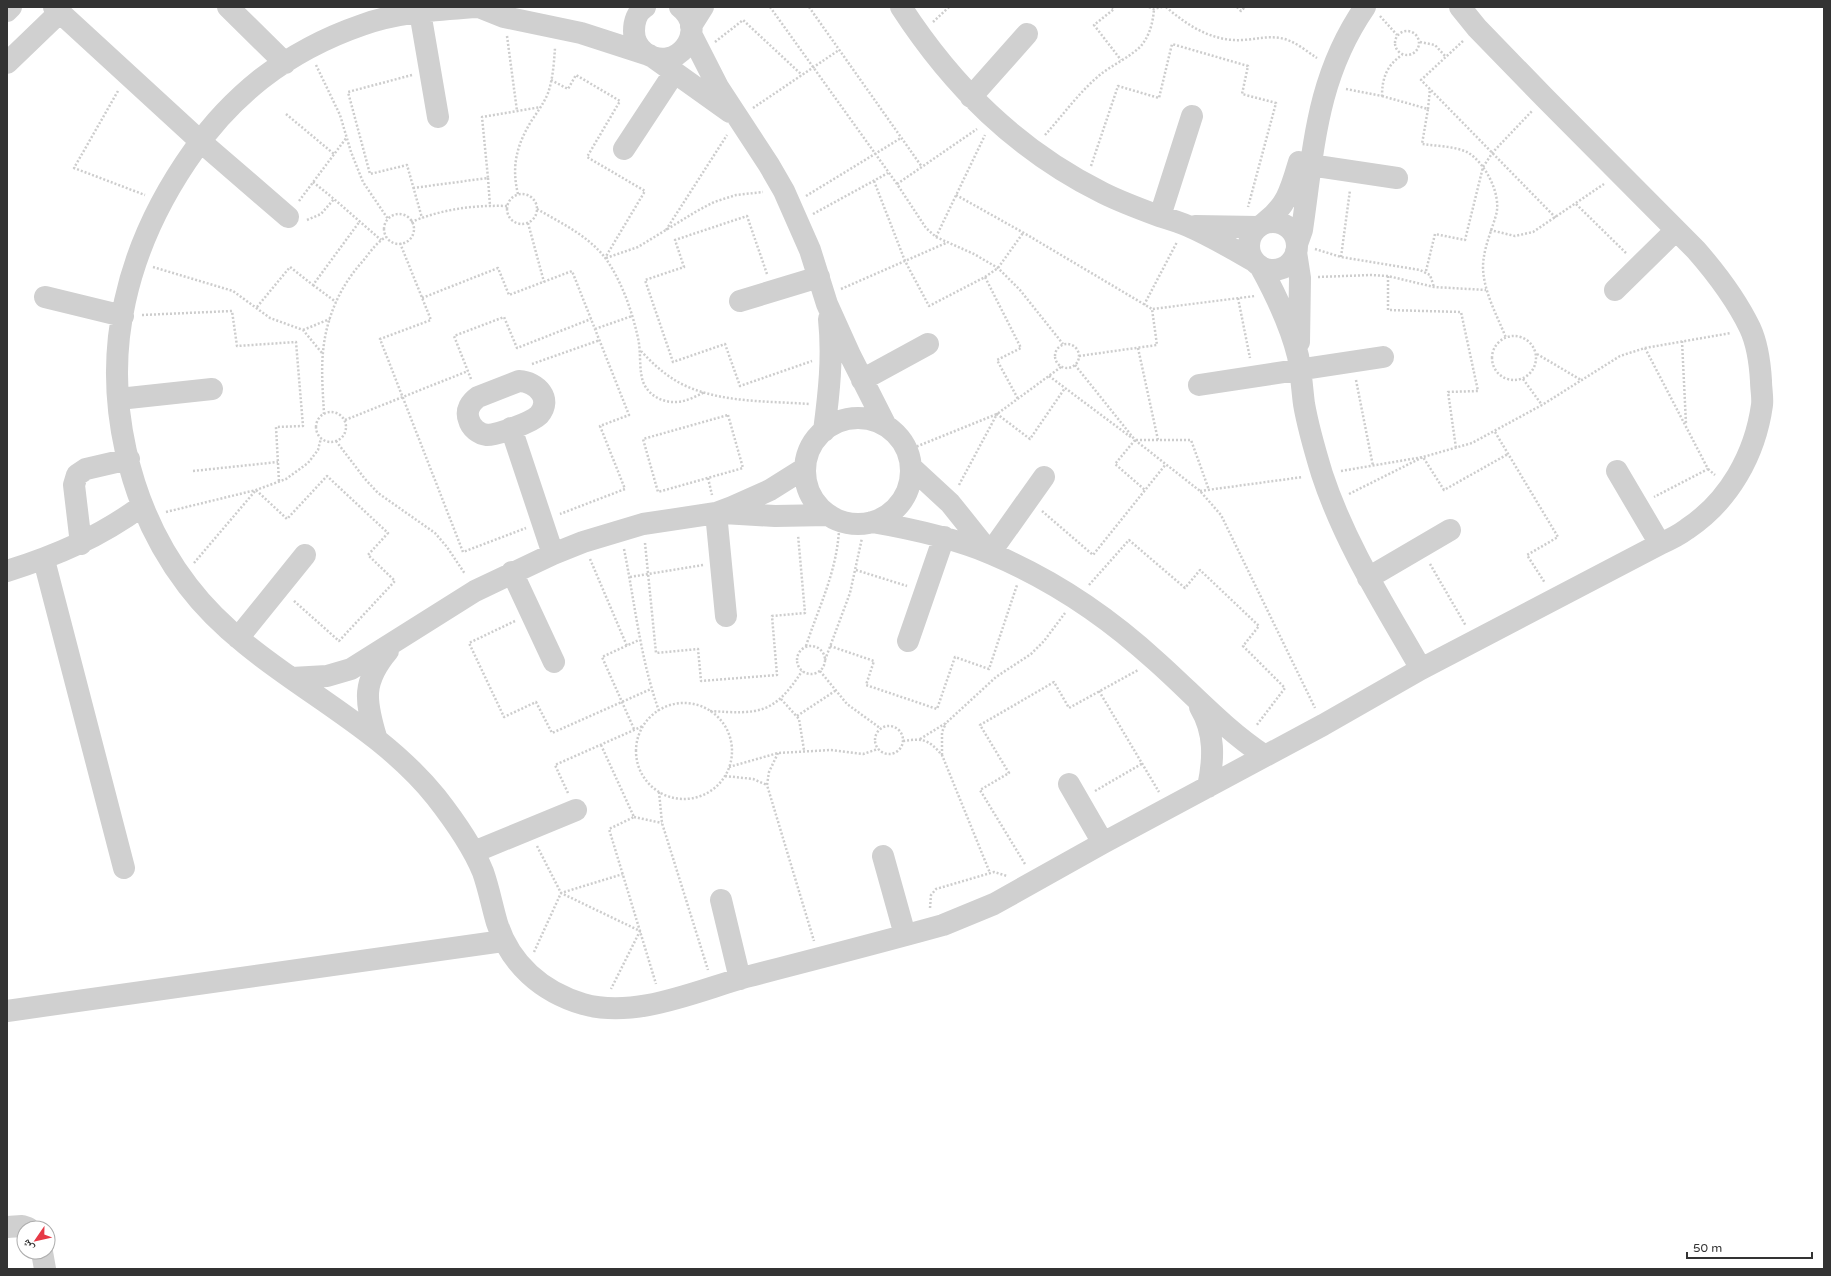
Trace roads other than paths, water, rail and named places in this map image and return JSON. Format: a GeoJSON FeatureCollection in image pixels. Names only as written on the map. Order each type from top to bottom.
{"type":"FeatureCollection","features":[{"type":"Feature","properties":{"kind":"street"},"geometry":{"type":"LineString","coordinates":[[7,11],[11,7]]}},
{"type":"Feature","properties":{"kind":"street"},"geometry":{"type":"LineString","coordinates":[[228,7],[286,63]]}},
{"type":"Feature","properties":{"kind":"street"},"geometry":{"type":"LineString","coordinates":[[476,7],[420,12],[365,24],[309,49],[261,79],[239,98],[219,119],[179,171],[162,201],[146,236],[136,263],[123,316],[120,337],[119,399],[129,459],[144,512],[168,557],[182,578],[212,614],[238,638],[376,737],[411,769],[436,797],[458,826],[474,852],[483,872],[503,941],[513,957],[525,971],[544,987],[565,998],[588,1006],[602,1008],[636,1008],[662,1002],[714,986],[930,929],[969,916],[994,904],[1168,807],[1323,725],[1421,669],[1687,529],[1710,511],[1729,489],[1744,464],[1755,437],[1762,404],[1760,366],[1750,329],[1734,299],[1716,273],[1676,230],[1545,98],[1459,8]]}},
{"type":"Feature","properties":{"kind":"street"},"geometry":{"type":"LineString","coordinates":[[479,7],[504,17],[557,27],[596,37],[651,56],[670,58],[678,55],[694,38],[703,7]]}},
{"type":"Feature","properties":{"kind":"street"},"geometry":{"type":"LineString","coordinates":[[645,7],[637,16],[634,25],[636,43],[674,73],[738,118]]}},
{"type":"Feature","properties":{"kind":"street"},"geometry":{"type":"LineString","coordinates":[[680,7],[688,17],[694,38],[718,87],[769,165],[791,206],[824,292],[862,380],[886,426],[901,440],[909,459],[950,503],[990,553]]}},
{"type":"Feature","properties":{"kind":"street"},"geometry":{"type":"LineString","coordinates":[[901,7],[935,56],[971,97],[993,118],[1058,168],[1104,193],[1186,225],[1257,264],[1274,270],[1282,268],[1294,259],[1302,230],[1317,121],[1330,77],[1348,35],[1371,10]]}},
{"type":"Feature","properties":{"kind":"street"},"geometry":{"type":"LineString","coordinates":[[7,63],[57,10],[200,142],[288,217]]}},
{"type":"Feature","properties":{"kind":"street"},"geometry":{"type":"LineString","coordinates":[[420,12],[438,117]]}},
{"type":"Feature","properties":{"kind":"street"},"geometry":{"type":"LineString","coordinates":[[971,97],[1027,34]]}},
{"type":"Feature","properties":{"kind":"street"},"geometry":{"type":"LineString","coordinates":[[624,149],[674,73]]}},
{"type":"Feature","properties":{"kind":"street"},"geometry":{"type":"LineString","coordinates":[[1160,216],[1192,116]]}},
{"type":"Feature","properties":{"kind":"street"},"geometry":{"type":"LineString","coordinates":[[1317,121],[1305,145],[1286,200],[1272,217],[1252,232],[1248,247],[1275,294],[1286,319],[1299,363],[1305,405],[1322,475],[1332,502],[1368,578],[1421,669]]}},
{"type":"Feature","properties":{"kind":"street"},"geometry":{"type":"LineString","coordinates":[[1310,165],[1397,178]]}},
{"type":"Feature","properties":{"kind":"street"},"geometry":{"type":"LineString","coordinates":[[1186,225],[1229,227],[1261,225],[1271,221],[1286,225],[1296,236],[1300,278],[1301,315],[1299,363]]}},
{"type":"Feature","properties":{"kind":"street"},"geometry":{"type":"LineString","coordinates":[[1615,290],[1676,230]]}},
{"type":"Feature","properties":{"kind":"street"},"geometry":{"type":"LineString","coordinates":[[740,301],[772,292],[824,292]]}},
{"type":"Feature","properties":{"kind":"street"},"geometry":{"type":"LineString","coordinates":[[824,292],[831,355],[828,405],[824,430]]}},
{"type":"Feature","properties":{"kind":"street"},"geometry":{"type":"LineString","coordinates":[[45,297],[123,316]]}},
{"type":"Feature","properties":{"kind":"street"},"geometry":{"type":"LineString","coordinates":[[862,380],[928,344]]}},
{"type":"Feature","properties":{"kind":"street"},"geometry":{"type":"LineString","coordinates":[[1199,385],[1253,377],[1299,363],[1352,362],[1383,357]]}},
{"type":"Feature","properties":{"kind":"street"},"geometry":{"type":"LineString","coordinates":[[519,381],[527,381],[540,390],[543,398],[543,406],[535,419],[511,428],[487,435],[475,430],[470,425],[468,412],[473,400],[478,397],[519,381]]}},
{"type":"Feature","properties":{"kind":"street"},"geometry":{"type":"LineString","coordinates":[[119,399],[212,389]]}},
{"type":"Feature","properties":{"kind":"street"},"geometry":{"type":"LineString","coordinates":[[834,518],[814,499],[806,479],[805,468],[811,447],[824,430],[843,420],[865,418],[886,426]]}},
{"type":"Feature","properties":{"kind":"street"},"geometry":{"type":"LineString","coordinates":[[511,428],[553,554]]}},
{"type":"Feature","properties":{"kind":"street"},"geometry":{"type":"LineString","coordinates":[[82,544],[74,485],[77,475],[86,469],[129,459]]}},
{"type":"Feature","properties":{"kind":"street"},"geometry":{"type":"LineString","coordinates":[[869,522],[891,513],[901,501],[908,488],[909,459]]}},
{"type":"Feature","properties":{"kind":"street"},"geometry":{"type":"LineString","coordinates":[[716,513],[752,499],[770,490],[805,468]]}},
{"type":"Feature","properties":{"kind":"street"},"geometry":{"type":"LineString","coordinates":[[1617,471],[1660,544]]}},
{"type":"Feature","properties":{"kind":"street"},"geometry":{"type":"LineString","coordinates":[[990,553],[1044,476]]}},
{"type":"Feature","properties":{"kind":"street"},"geometry":{"type":"LineString","coordinates":[[7,571],[44,560],[82,544],[109,528],[144,512]]}},
{"type":"Feature","properties":{"kind":"street"},"geometry":{"type":"LineString","coordinates":[[716,513],[726,616]]}},
{"type":"Feature","properties":{"kind":"street"},"geometry":{"type":"LineString","coordinates":[[292,678],[327,676],[351,670],[475,591],[512,572],[553,554],[620,530],[643,524],[716,513],[834,518],[853,523],[869,522],[908,528],[990,553],[1023,568],[1103,618],[1156,660],[1234,735],[1264,756]]}},
{"type":"Feature","properties":{"kind":"street"},"geometry":{"type":"LineString","coordinates":[[1368,578],[1450,530]]}},
{"type":"Feature","properties":{"kind":"street"},"geometry":{"type":"LineString","coordinates":[[908,641],[944,538]]}},
{"type":"Feature","properties":{"kind":"street"},"geometry":{"type":"LineString","coordinates":[[238,638],[305,555]]}},
{"type":"Feature","properties":{"kind":"street"},"geometry":{"type":"LineString","coordinates":[[44,560],[124,868]]}},
{"type":"Feature","properties":{"kind":"street"},"geometry":{"type":"LineString","coordinates":[[512,572],[554,662]]}},
{"type":"Feature","properties":{"kind":"street"},"geometry":{"type":"LineString","coordinates":[[376,737],[369,708],[369,684],[372,672],[378,662],[401,637]]}},
{"type":"Feature","properties":{"kind":"street"},"geometry":{"type":"LineString","coordinates":[[1194,697],[1204,714],[1210,731],[1213,756],[1208,787]]}},
{"type":"Feature","properties":{"kind":"street"},"geometry":{"type":"LineString","coordinates":[[1074,793],[1103,843]]}},
{"type":"Feature","properties":{"kind":"street"},"geometry":{"type":"LineString","coordinates":[[474,852],[576,810]]}},
{"type":"Feature","properties":{"kind":"street"},"geometry":{"type":"LineString","coordinates":[[883,856],[905,935]]}},
{"type":"Feature","properties":{"kind":"street"},"geometry":{"type":"LineString","coordinates":[[720,900],[740,979]]}},
{"type":"Feature","properties":{"kind":"street"},"geometry":{"type":"LineString","coordinates":[[7,1011],[503,941]]}}]}
